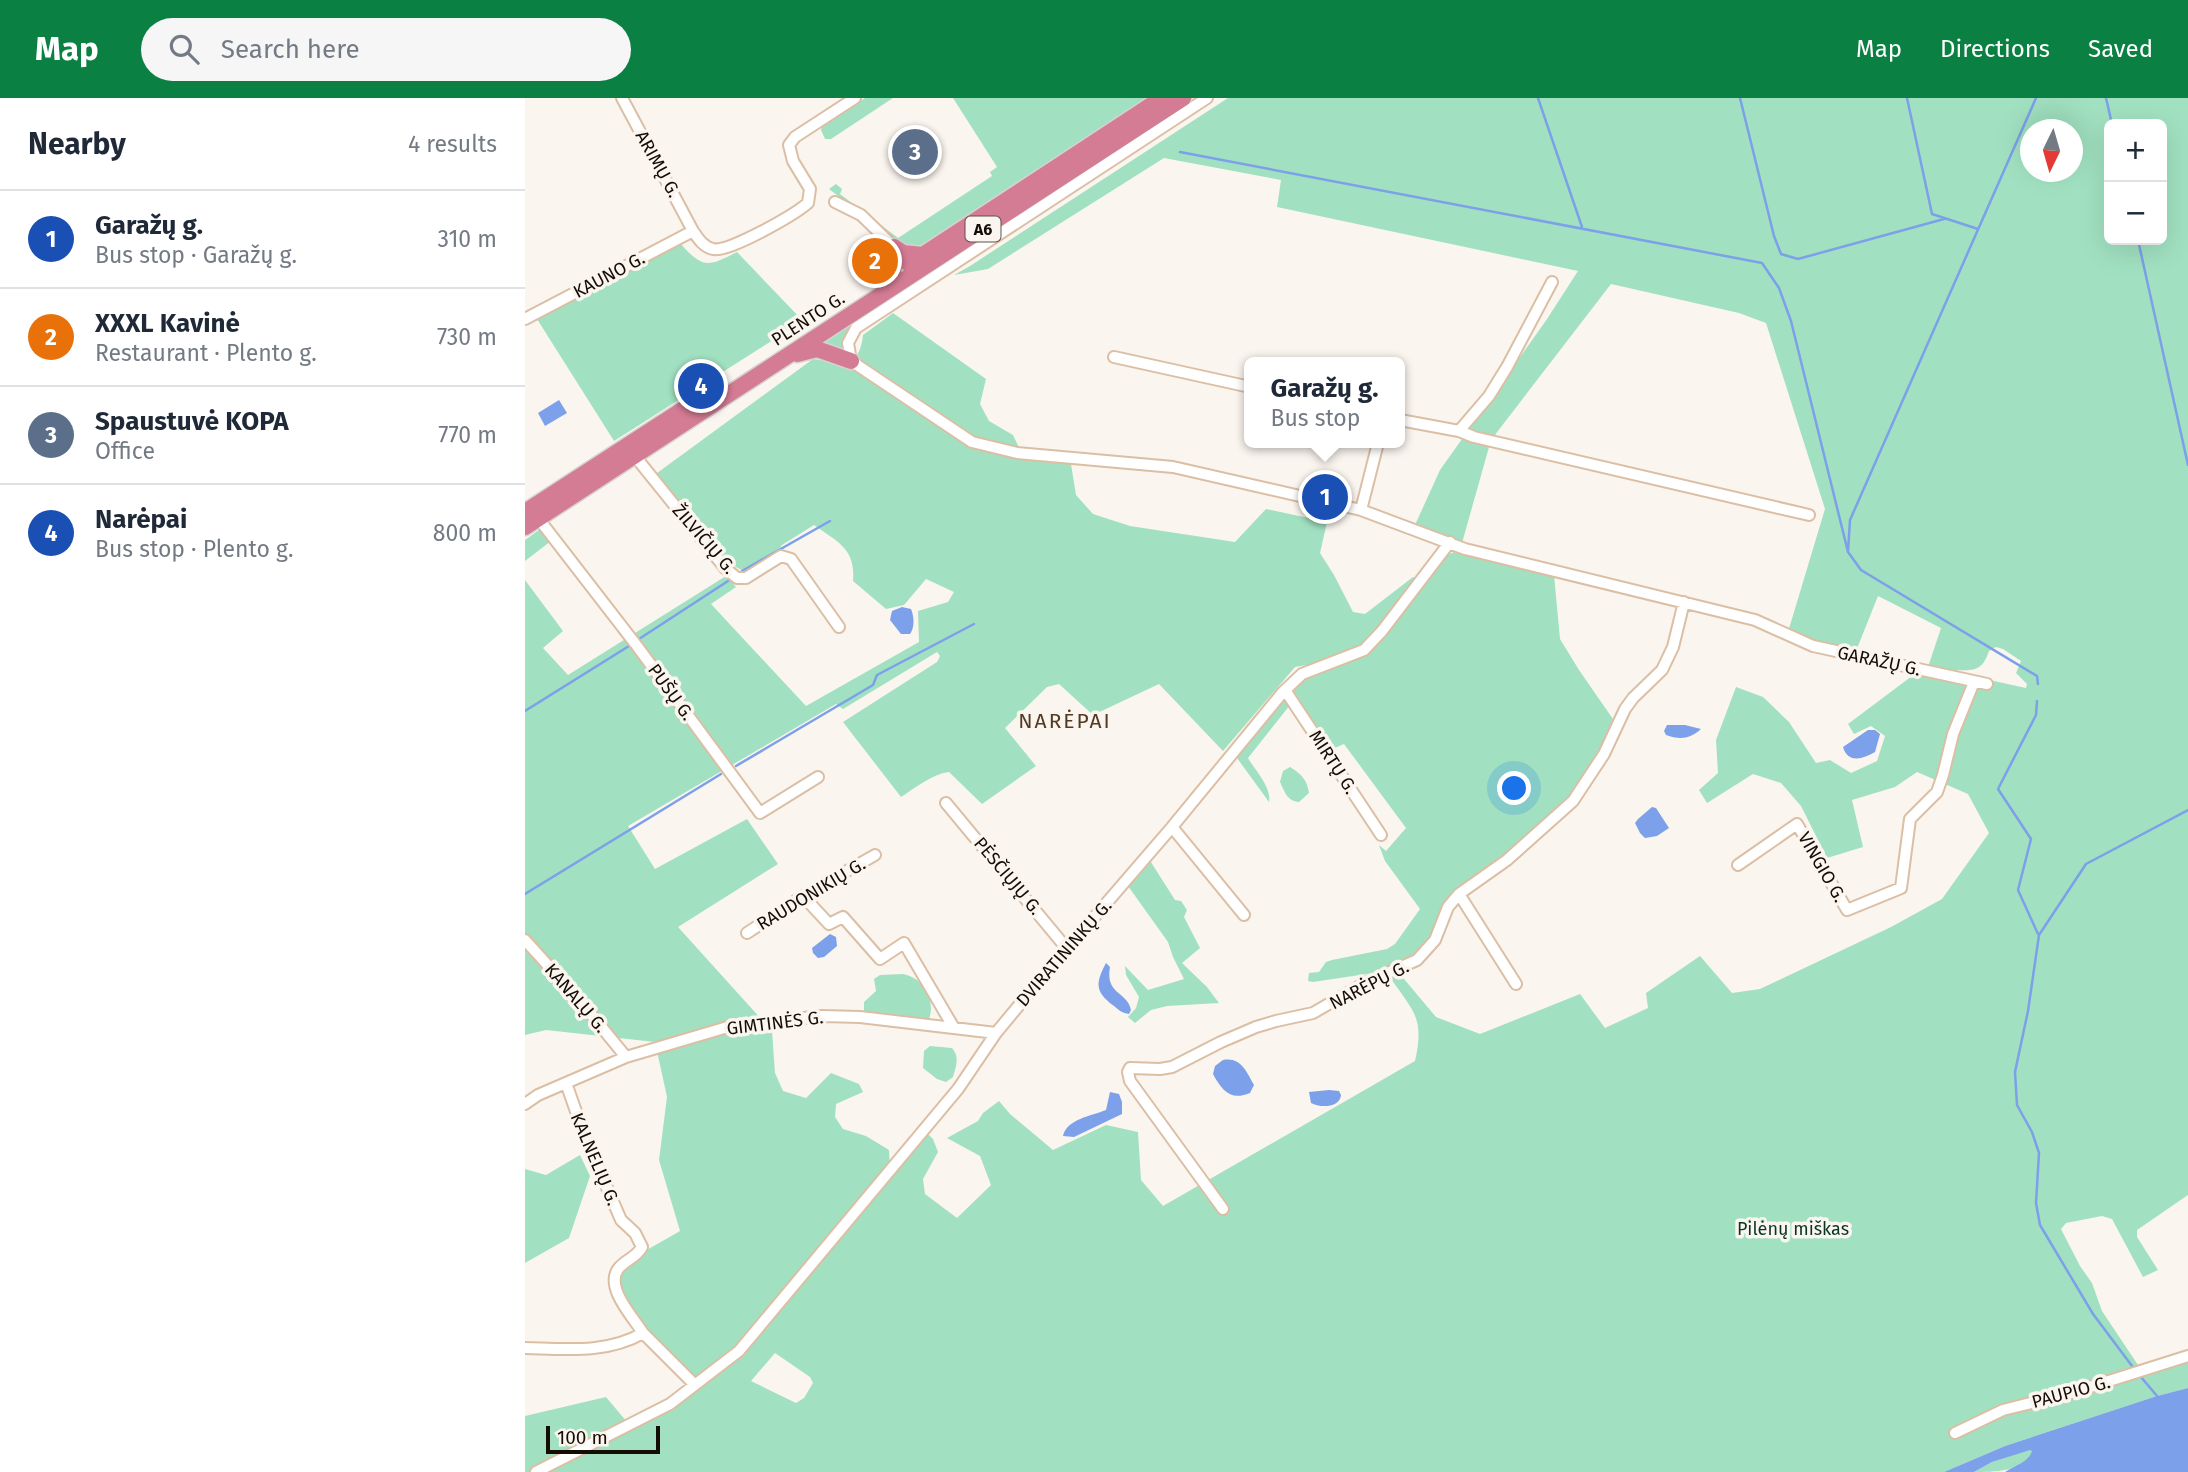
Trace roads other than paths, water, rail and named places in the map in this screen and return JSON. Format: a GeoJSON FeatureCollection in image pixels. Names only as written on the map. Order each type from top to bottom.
{"type":"FeatureCollection","features":[{"type":"Feature","properties":{"kind":"highway","name":"PLENTO G."},"geometry":{"type":"LineString","coordinates":[[529,519],[543,500],[1162,98]]}},
{"type":"Feature","properties":{"kind":"highway","name":"PLENTO G."},"geometry":{"type":"LineString","coordinates":[[529,519],[634,455],[1183,98]]}},
{"type":"Feature","properties":{"kind":"highway"},"geometry":{"type":"LineString","coordinates":[[894,247],[903,253],[923,254]]}},
{"type":"Feature","properties":{"kind":"highway"},"geometry":{"type":"LineString","coordinates":[[892,275],[897,258],[894,247]]}},
{"type":"Feature","properties":{"kind":"highway"},"geometry":{"type":"LineString","coordinates":[[781,359],[817,349],[851,360]]}},
{"type":"Feature","properties":{"kind":"highway"},"geometry":{"type":"LineString","coordinates":[[525,505],[543,500]]}},
{"type":"Feature","properties":{"kind":"street","name":"ARIMŲ G."},"geometry":{"type":"LineString","coordinates":[[622,98],[692,231]]}},
{"type":"Feature","properties":{"kind":"street"},"geometry":{"type":"LineString","coordinates":[[692,231],[709,249],[723,250],[791,216],[808,204],[808,183],[789,153],[789,145],[795,137],[855,98]]}},
{"type":"Feature","properties":{"kind":"street"},"geometry":{"type":"LineString","coordinates":[[851,360],[848,343],[856,328],[1207,98]]}},
{"type":"Feature","properties":{"kind":"street"},"geometry":{"type":"LineString","coordinates":[[835,202],[862,215],[894,247]]}},
{"type":"Feature","properties":{"kind":"street","name":"KAUNO G."},"geometry":{"type":"LineString","coordinates":[[525,319],[692,231]]}},
{"type":"Feature","properties":{"kind":"street"},"geometry":{"type":"LineString","coordinates":[[1459,431],[1489,396],[1507,368],[1552,282]]}},
{"type":"Feature","properties":{"kind":"street"},"geometry":{"type":"LineString","coordinates":[[1114,357],[1244,386]]}},
{"type":"Feature","properties":{"kind":"street","name":"GARAŽŲ G."},"geometry":{"type":"LineString","coordinates":[[851,360],[972,442],[984,446],[1017,453],[1173,467],[1361,510],[1465,549],[1755,620],[1813,646],[1987,684]]}},
{"type":"Feature","properties":{"kind":"street"},"geometry":{"type":"LineString","coordinates":[[1405,421],[1459,431],[1486,440],[1809,515]]}},
{"type":"Feature","properties":{"kind":"street"},"geometry":{"type":"LineString","coordinates":[[1361,510],[1376,448]]}},
{"type":"Feature","properties":{"kind":"street","name":"ŽILVIČIŲ G."},"geometry":{"type":"LineString","coordinates":[[634,455],[725,568],[737,578],[746,578],[781,556],[791,559],[839,627]]}},
{"type":"Feature","properties":{"kind":"street","name":"PUŠŲ G."},"geometry":{"type":"LineString","coordinates":[[529,519],[637,646],[760,813],[818,777]]}},
{"type":"Feature","properties":{"kind":"street","name":"DVIRATININKŲ G."},"geometry":{"type":"LineString","coordinates":[[536,1472],[670,1404],[739,1351],[958,1089],[996,1033],[1285,690],[1302,674],[1364,650],[1382,632],[1450,542]]}},
{"type":"Feature","properties":{"kind":"street","name":"NARĖPŲ G."},"geometry":{"type":"LineString","coordinates":[[1223,1209],[1130,1081],[1130,1068],[1172,1067],[1256,1027],[1313,1013],[1363,984],[1417,960],[1435,940],[1448,907],[1459,894],[1507,860],[1573,801],[1604,754],[1633,698],[1662,670],[1673,646],[1684,602]]}},
{"type":"Feature","properties":{"kind":"street","name":"VINGIO G."},"geometry":{"type":"LineString","coordinates":[[1738,865],[1797,824],[1847,910],[1901,888],[1910,819],[1937,792],[1953,734],[1974,682]]}},
{"type":"Feature","properties":{"kind":"street","name":"MIRTŲ G."},"geometry":{"type":"LineString","coordinates":[[1285,690],[1381,835]]}},
{"type":"Feature","properties":{"kind":"street","name":"PĖSČIŲJŲ G."},"geometry":{"type":"LineString","coordinates":[[946,803],[1068,950]]}},
{"type":"Feature","properties":{"kind":"street"},"geometry":{"type":"LineString","coordinates":[[1172,827],[1244,915]]}},
{"type":"Feature","properties":{"kind":"street","name":"RAUDONIKIŲ G."},"geometry":{"type":"LineString","coordinates":[[747,933],[803,896],[875,855]]}},
{"type":"Feature","properties":{"kind":"street"},"geometry":{"type":"LineString","coordinates":[[1459,894],[1516,984]]}},
{"type":"Feature","properties":{"kind":"street"},"geometry":{"type":"LineString","coordinates":[[803,896],[829,924],[843,917],[880,958],[904,943],[954,1028]]}},
{"type":"Feature","properties":{"kind":"street","name":"KANALŲ G."},"geometry":{"type":"LineString","coordinates":[[525,940],[582,1002],[626,1057]]}},
{"type":"Feature","properties":{"kind":"street","name":"GIMTINĖS G."},"geometry":{"type":"LineString","coordinates":[[525,1104],[538,1095],[626,1057],[731,1026],[823,1016],[860,1017],[996,1033]]}},
{"type":"Feature","properties":{"kind":"street","name":"KALNELIŲ G."},"geometry":{"type":"LineString","coordinates":[[566,1083],[585,1137],[621,1220],[635,1233],[642,1247],[638,1255],[624,1263],[616,1272],[615,1280],[618,1294],[643,1332]]}},
{"type":"Feature","properties":{"kind":"street"},"geometry":{"type":"LineString","coordinates":[[525,1348],[599,1348],[643,1332],[694,1384]]}},
{"type":"Feature","properties":{"kind":"street","name":"PAUPIO G."},"geometry":{"type":"LineString","coordinates":[[1955,1433],[2003,1410],[2071,1393],[2188,1356]]}},
{"type":"Feature","properties":{"kind":"water"},"geometry":{"type":"Polygon","coordinates":[[[559,400],[567,413],[545,426],[538,413],[559,400]]]}},
{"type":"Feature","properties":{"kind":"water"},"geometry":{"type":"Polygon","coordinates":[[[902,607],[911,609],[912,612],[913,625],[910,634],[901,634],[890,620],[892,611],[902,607]]]}},
{"type":"Feature","properties":{"kind":"water"},"geometry":{"type":"Polygon","coordinates":[[[1667,725],[1685,725],[1701,729],[1689,737],[1676,738],[1666,735],[1664,731],[1667,725]]]}},
{"type":"Feature","properties":{"kind":"water"},"geometry":{"type":"Polygon","coordinates":[[[1868,730],[1875,730],[1880,734],[1875,752],[1861,758],[1848,756],[1843,747],[1868,730]]]}},
{"type":"Feature","properties":{"kind":"water"},"geometry":{"type":"Polygon","coordinates":[[[1652,807],[1656,808],[1669,828],[1657,836],[1645,838],[1635,823],[1652,807]]]}},
{"type":"Feature","properties":{"kind":"water"},"geometry":{"type":"Polygon","coordinates":[[[830,934],[836,937],[837,946],[824,957],[818,958],[812,948],[830,934]]]}},
{"type":"Feature","properties":{"kind":"water"},"geometry":{"type":"Polygon","coordinates":[[[1106,963],[1110,967],[1109,976],[1113,988],[1129,1004],[1129,1014],[1118,1009],[1100,992],[1100,977],[1106,963]]]}},
{"type":"Feature","properties":{"kind":"water"},"geometry":{"type":"Polygon","coordinates":[[[1223,1060],[1234,1061],[1242,1066],[1254,1085],[1250,1093],[1232,1095],[1220,1085],[1213,1074],[1215,1066],[1223,1060]]]}},
{"type":"Feature","properties":{"kind":"water"},"geometry":{"type":"Polygon","coordinates":[[[1339,1091],[1341,1095],[1333,1105],[1319,1106],[1311,1103],[1309,1092],[1339,1091]]]}},
{"type":"Feature","properties":{"kind":"water"},"geometry":{"type":"Polygon","coordinates":[[[1110,1092],[1119,1094],[1122,1114],[1074,1137],[1063,1136],[1065,1130],[1074,1122],[1106,1110],[1110,1092]]]}},
{"type":"Feature","properties":{"kind":"water"},"geometry":{"type":"Polygon","coordinates":[[[2188,1388],[2188,1472],[2005,1472],[2028,1458],[2032,1451],[2030,1450],[1992,1462],[1974,1472],[1944,1472],[2005,1446],[2188,1388]]]}},
{"type":"Feature","properties":{"kind":"waterway"},"geometry":{"type":"LineString","coordinates":[[1538,98],[1582,227]]}},
{"type":"Feature","properties":{"kind":"waterway"},"geometry":{"type":"LineString","coordinates":[[1740,98],[1774,236],[1781,254],[1798,259],[1944,219]]}},
{"type":"Feature","properties":{"kind":"waterway"},"geometry":{"type":"LineString","coordinates":[[1907,98],[1932,214],[1978,229]]}},
{"type":"Feature","properties":{"kind":"waterway"},"geometry":{"type":"LineString","coordinates":[[2036,98],[1850,520],[1848,552],[1861,570],[2037,676],[2038,684]]}},
{"type":"Feature","properties":{"kind":"waterway"},"geometry":{"type":"LineString","coordinates":[[2106,98],[2111,119]]}},
{"type":"Feature","properties":{"kind":"waterway"},"geometry":{"type":"LineString","coordinates":[[1180,152],[1762,263],[1779,288],[1791,321],[1848,552]]}},
{"type":"Feature","properties":{"kind":"waterway"},"geometry":{"type":"LineString","coordinates":[[2139,245],[2188,465]]}},
{"type":"Feature","properties":{"kind":"waterway"},"geometry":{"type":"LineString","coordinates":[[742,571],[830,521]]}},
{"type":"Feature","properties":{"kind":"waterway"},"geometry":{"type":"LineString","coordinates":[[639,639],[728,581]]}},
{"type":"Feature","properties":{"kind":"waterway"},"geometry":{"type":"LineString","coordinates":[[736,766],[873,685],[877,675],[974,624]]}},
{"type":"Feature","properties":{"kind":"waterway"},"geometry":{"type":"LineString","coordinates":[[525,711],[629,646]]}},
{"type":"Feature","properties":{"kind":"waterway"},"geometry":{"type":"LineString","coordinates":[[2037,701],[2036,715],[1998,789],[2031,839],[2018,890],[2038,934]]}},
{"type":"Feature","properties":{"kind":"waterway"},"geometry":{"type":"LineString","coordinates":[[525,894],[721,774]]}},
{"type":"Feature","properties":{"kind":"waterway"},"geometry":{"type":"LineString","coordinates":[[2135,1370],[2093,1314],[2040,1225],[2036,1203],[2039,1153],[2032,1132],[2017,1105],[2015,1072],[2028,1011],[2039,935],[2086,864],[2188,810]]}},
{"type":"Feature","properties":{"kind":"waterway"},"geometry":{"type":"LineString","coordinates":[[2141,1377],[2157,1396]]}},
{"type":"Feature","properties":{"kind":"place","name":"Spaustuvė KOPA"},"geometry":{"type":"Point","coordinates":[915,152]}},
{"type":"Feature","properties":{"kind":"place","name":"XXXL Kavinė"},"geometry":{"type":"Point","coordinates":[875,261]}},
{"type":"Feature","properties":{"kind":"place","name":"Narėpai"},"geometry":{"type":"Point","coordinates":[701,386]}},
{"type":"Feature","properties":{"kind":"place","name":"Garažų g."},"geometry":{"type":"Point","coordinates":[1325,497]}},
{"type":"Feature","properties":{"kind":"district","name":"NARĖPAI"},"geometry":{"type":"Point","coordinates":[1065,721]}},
{"type":"Feature","properties":{"kind":"park label","name":"Pilėnų miškas"},"geometry":{"type":"Point","coordinates":[1793,1229]}}]}
